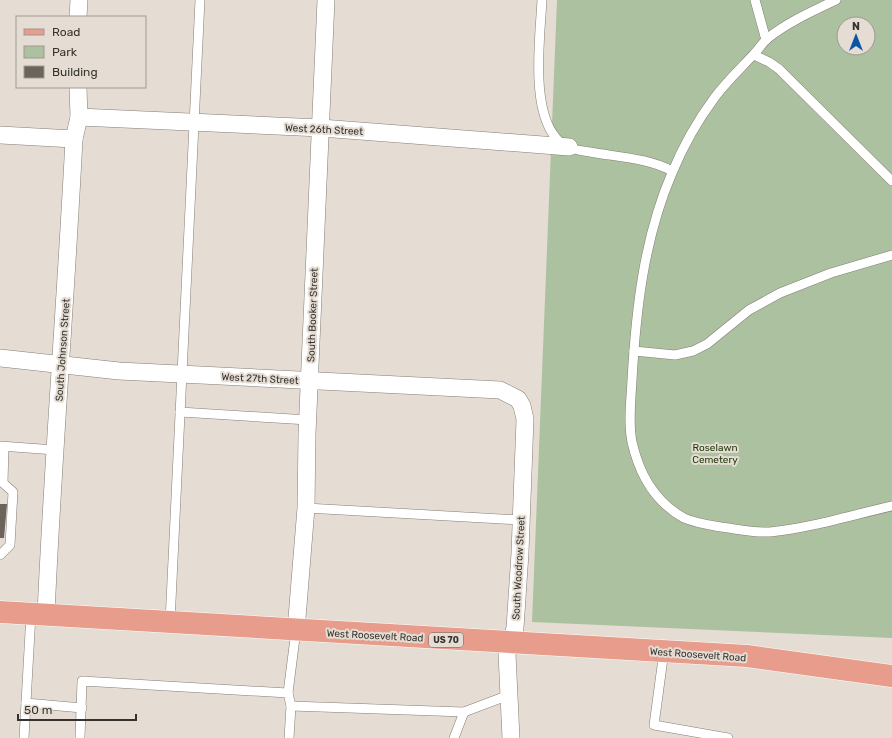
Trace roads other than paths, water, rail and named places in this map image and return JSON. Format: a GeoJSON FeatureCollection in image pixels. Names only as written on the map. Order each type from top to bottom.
{"type":"FeatureCollection","features":[{"type":"Feature","properties":{"kind":"main road","name":"West Roosevelt Road"},"geometry":{"type":"LineString","coordinates":[[0,612],[748,656],[892,676]]}},
{"type":"Feature","properties":{"kind":"street"},"geometry":{"type":"LineString","coordinates":[[78,16],[79,0]]}},
{"type":"Feature","properties":{"kind":"street","name":"South Booker Street"},"geometry":{"type":"LineString","coordinates":[[296,630],[306,508],[308,420],[326,0]]}},
{"type":"Feature","properties":{"kind":"street","name":"South Johnson Street"},"geometry":{"type":"LineString","coordinates":[[39,614],[62,365],[74,139],[79,117],[78,88]]}},
{"type":"Feature","properties":{"kind":"street","name":"West 26th Street"},"geometry":{"type":"LineString","coordinates":[[79,117],[321,128],[569,147]]}},
{"type":"Feature","properties":{"kind":"street"},"geometry":{"type":"LineString","coordinates":[[0,135],[74,139]]}},
{"type":"Feature","properties":{"kind":"street","name":"West 27th Street"},"geometry":{"type":"LineString","coordinates":[[0,358],[62,365],[182,374],[481,387],[500,390],[518,399]]}},
{"type":"Feature","properties":{"kind":"street","name":"South Woodrow Street"},"geometry":{"type":"LineString","coordinates":[[511,738],[507,654],[515,628],[525,419],[522,406],[518,399]]}},
{"type":"Feature","properties":{"kind":"lane"},"geometry":{"type":"LineString","coordinates":[[170,623],[200,0]]}},
{"type":"Feature","properties":{"kind":"lane"},"geometry":{"type":"LineString","coordinates":[[542,0],[539,83],[541,103],[547,122],[557,139],[569,147],[654,164],[672,171]]}},
{"type":"Feature","properties":{"kind":"lane"},"geometry":{"type":"LineString","coordinates":[[755,0],[766,40]]}},
{"type":"Feature","properties":{"kind":"lane"},"geometry":{"type":"LineString","coordinates":[[836,0],[782,28],[766,40],[733,74],[714,99],[690,137],[672,171],[645,258],[634,351],[630,422],[636,457],[645,479],[654,492],[670,508],[685,518],[708,525],[769,532],[800,527],[892,506]]}},
{"type":"Feature","properties":{"kind":"lane"},"geometry":{"type":"LineString","coordinates":[[754,54],[769,62],[779,70],[892,181]]}},
{"type":"Feature","properties":{"kind":"lane"},"geometry":{"type":"LineString","coordinates":[[634,351],[674,355],[693,351],[707,344],[749,310],[780,293],[831,273],[892,255]]}},
{"type":"Feature","properties":{"kind":"lane"},"geometry":{"type":"LineString","coordinates":[[180,412],[308,420]]}},
{"type":"Feature","properties":{"kind":"lane"},"geometry":{"type":"LineString","coordinates":[[0,555],[10,546],[13,492],[2,484],[2,446],[55,450]]}},
{"type":"Feature","properties":{"kind":"lane"},"geometry":{"type":"LineString","coordinates":[[306,508],[521,520]]}},
{"type":"Feature","properties":{"kind":"lane"},"geometry":{"type":"LineString","coordinates":[[24,738],[26,703],[39,614]]}},
{"type":"Feature","properties":{"kind":"lane"},"geometry":{"type":"LineString","coordinates":[[289,738],[291,706],[288,692],[296,630]]}},
{"type":"Feature","properties":{"kind":"lane"},"geometry":{"type":"LineString","coordinates":[[664,651],[654,725],[728,738]]}},
{"type":"Feature","properties":{"kind":"lane"},"geometry":{"type":"LineString","coordinates":[[80,738],[82,681],[288,692]]}},
{"type":"Feature","properties":{"kind":"lane"},"geometry":{"type":"LineString","coordinates":[[291,706],[464,712],[509,695]]}},
{"type":"Feature","properties":{"kind":"lane"},"geometry":{"type":"LineString","coordinates":[[26,703],[82,708]]}},
{"type":"Feature","properties":{"kind":"lane"},"geometry":{"type":"LineString","coordinates":[[454,738],[464,712]]}},
{"type":"Feature","properties":{"kind":"park label","name":"Roselawn Cemetery"},"geometry":{"type":"Point","coordinates":[715,452]}}]}
